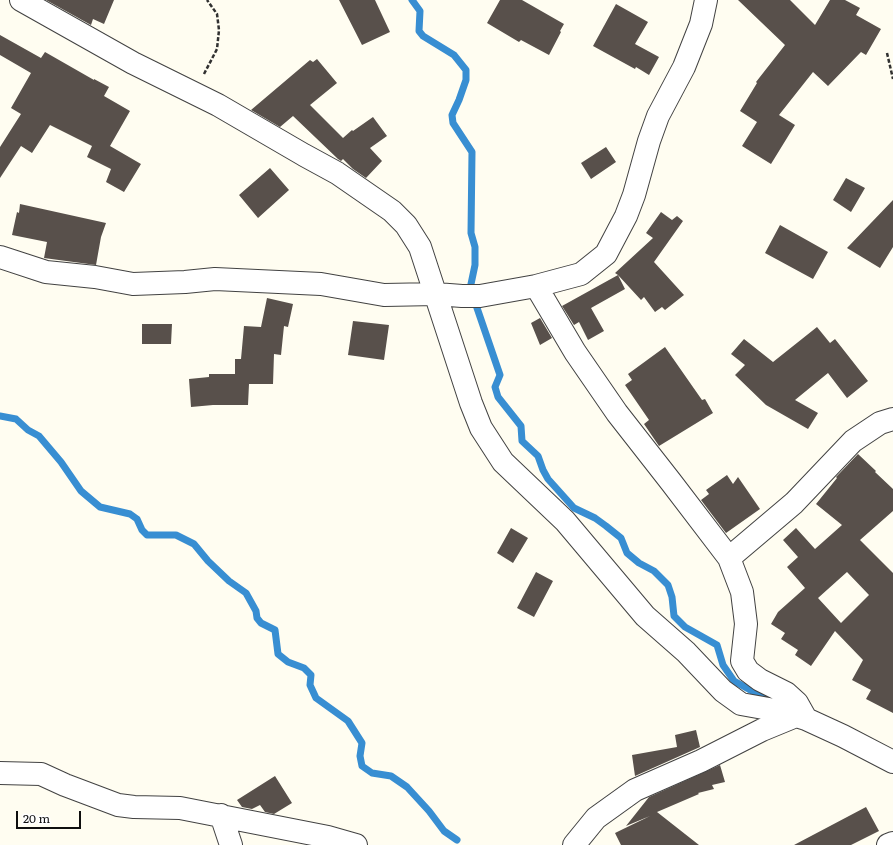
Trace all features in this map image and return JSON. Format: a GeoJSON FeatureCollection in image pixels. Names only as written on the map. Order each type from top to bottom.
{"type":"FeatureCollection","features":[{"type":"Feature","properties":{"kind":"street"},"geometry":{"type":"LineString","coordinates":[[21,0],[133,63],[225,109],[337,173],[392,211],[406,225],[420,247],[471,403],[481,428],[504,462],[565,521],[644,616],[686,652],[723,691],[741,704],[780,711],[801,717],[843,736],[893,762]]}},
{"type":"Feature","properties":{"kind":"street"},"geometry":{"type":"LineString","coordinates":[[0,257],[46,272],[95,277],[133,284],[215,279],[321,284],[384,295],[436,294],[480,296],[536,286],[580,274],[606,254],[626,216],[634,195],[649,141],[658,116],[684,67],[701,24],[706,0]]}},
{"type":"Feature","properties":{"kind":"street"},"geometry":{"type":"LineString","coordinates":[[536,286],[575,352],[617,413],[729,558],[742,592],[746,624],[742,661],[748,671],[760,680],[786,693],[797,703],[801,717]]}},
{"type":"Feature","properties":{"kind":"street"},"geometry":{"type":"LineString","coordinates":[[729,558],[794,503],[853,441],[880,423],[893,419]]}},
{"type":"Feature","properties":{"kind":"street"},"geometry":{"type":"LineString","coordinates":[[574,845],[596,818],[634,790],[701,761],[762,730],[801,717]]}},
{"type":"Feature","properties":{"kind":"street"},"geometry":{"type":"LineString","coordinates":[[0,773],[41,774],[65,785],[118,805],[134,807],[180,808],[328,837],[356,845]]}},
{"type":"Feature","properties":{"kind":"street"},"geometry":{"type":"LineString","coordinates":[[221,815],[231,845]]}},
{"type":"Feature","properties":{"kind":"street"},"geometry":{"type":"LineString","coordinates":[[888,845],[893,842]]}},
{"type":"Feature","properties":{"kind":"path"},"geometry":{"type":"LineString","coordinates":[[194,94],[217,49],[219,30],[217,14],[207,0]]}},
{"type":"Feature","properties":{"kind":"path"},"geometry":{"type":"LineString","coordinates":[[887,53],[893,78]]}},
{"type":"Feature","properties":{"kind":"building"},"geometry":{"type":"Polygon","coordinates":[[[46,0],[114,0],[104,24],[93,19],[91,25],[46,0]]]}},
{"type":"Feature","properties":{"kind":"building"},"geometry":{"type":"Polygon","coordinates":[[[339,0],[375,0],[390,32],[362,45],[339,0]]]}},
{"type":"Feature","properties":{"kind":"building"},"geometry":{"type":"Polygon","coordinates":[[[500,0],[522,0],[564,24],[549,55],[521,40],[519,42],[487,23],[500,0]]]}},
{"type":"Feature","properties":{"kind":"building"},"geometry":{"type":"Polygon","coordinates":[[[738,0],[790,0],[815,25],[830,0],[845,0],[860,8],[856,15],[881,29],[866,55],[861,52],[828,86],[813,72],[779,115],[795,125],[771,164],[742,146],[757,122],[740,111],[757,83],[756,82],[785,45],[738,0]]]}},
{"type":"Feature","properties":{"kind":"building"},"geometry":{"type":"Polygon","coordinates":[[[616,4],[648,22],[635,44],[659,57],[649,75],[593,46],[616,4]]]}},
{"type":"Feature","properties":{"kind":"building"},"geometry":{"type":"Polygon","coordinates":[[[0,35],[41,58],[45,52],[109,87],[104,96],[130,111],[110,146],[141,164],[124,192],[106,182],[111,169],[87,157],[92,146],[50,125],[32,153],[21,146],[0,178],[0,147],[21,114],[11,108],[31,73],[0,55],[0,35]]]}},
{"type":"Feature","properties":{"kind":"building"},"geometry":{"type":"Polygon","coordinates":[[[317,59],[337,83],[310,105],[343,138],[352,130],[353,131],[373,117],[387,136],[370,148],[382,161],[366,178],[353,169],[343,159],[341,161],[338,159],[293,116],[280,127],[251,110],[310,60],[313,62],[317,59]]]}},
{"type":"Feature","properties":{"kind":"building"},"geometry":{"type":"Polygon","coordinates":[[[606,147],[616,162],[591,179],[581,163],[606,147]]]}},
{"type":"Feature","properties":{"kind":"building"},"geometry":{"type":"Polygon","coordinates":[[[270,168],[289,190],[258,218],[239,195],[270,168]]]}},
{"type":"Feature","properties":{"kind":"building"},"geometry":{"type":"Polygon","coordinates":[[[846,178],[865,188],[851,212],[833,200],[846,178]]]}},
{"type":"Feature","properties":{"kind":"building"},"geometry":{"type":"Polygon","coordinates":[[[893,200],[893,247],[880,268],[847,248],[893,200]]]}},
{"type":"Feature","properties":{"kind":"building"},"geometry":{"type":"Polygon","coordinates":[[[20,204],[106,223],[101,237],[96,265],[44,258],[47,242],[12,235],[17,212],[19,213],[20,204]]]}},
{"type":"Feature","properties":{"kind":"building"},"geometry":{"type":"Polygon","coordinates":[[[661,212],[672,220],[677,216],[683,221],[654,262],[684,295],[665,310],[662,307],[655,312],[644,297],[641,300],[615,273],[653,238],[646,233],[661,212]]]}},
{"type":"Feature","properties":{"kind":"building"},"geometry":{"type":"Polygon","coordinates":[[[780,225],[828,252],[813,279],[765,253],[780,225]]]}},
{"type":"Feature","properties":{"kind":"building"},"geometry":{"type":"Polygon","coordinates":[[[618,275],[625,289],[591,308],[604,331],[588,340],[579,322],[574,325],[562,306],[618,275]]]}},
{"type":"Feature","properties":{"kind":"building"},"geometry":{"type":"Polygon","coordinates":[[[267,298],[293,304],[288,327],[284,326],[281,355],[274,354],[273,384],[249,384],[248,405],[213,405],[191,407],[189,379],[209,377],[209,374],[235,374],[235,359],[241,359],[244,326],[261,327],[267,298]]]}},
{"type":"Feature","properties":{"kind":"building"},"geometry":{"type":"Polygon","coordinates":[[[540,318],[552,338],[540,345],[531,323],[540,318]]]}},
{"type":"Feature","properties":{"kind":"building"},"geometry":{"type":"Polygon","coordinates":[[[353,321],[389,325],[384,360],[348,355],[353,321]]]}},
{"type":"Feature","properties":{"kind":"building"},"geometry":{"type":"Polygon","coordinates":[[[142,324],[172,324],[171,344],[142,344],[142,324]]]}},
{"type":"Feature","properties":{"kind":"building"},"geometry":{"type":"Polygon","coordinates":[[[817,327],[830,343],[835,339],[868,381],[847,398],[828,373],[795,400],[818,413],[808,429],[766,405],[735,375],[745,365],[731,354],[744,339],[773,362],[817,327]]]}},
{"type":"Feature","properties":{"kind":"building"},"geometry":{"type":"Polygon","coordinates":[[[665,347],[702,400],[705,399],[713,413],[659,446],[644,424],[649,420],[625,385],[632,380],[628,374],[665,347]]]}},
{"type":"Feature","properties":{"kind":"building"},"geometry":{"type":"Polygon","coordinates":[[[858,454],[893,489],[893,511],[860,540],[893,573],[893,713],[866,699],[871,690],[852,680],[863,660],[835,631],[811,666],[795,655],[798,650],[781,639],[785,633],[771,624],[778,612],[805,588],[787,567],[798,557],[783,540],[796,528],[815,549],[842,525],[816,504],[837,478],[836,477],[858,454]],[[847,572],[818,598],[841,623],[869,595],[847,572]]]}},
{"type":"Feature","properties":{"kind":"building"},"geometry":{"type":"Polygon","coordinates":[[[727,475],[733,484],[738,477],[760,509],[726,533],[701,500],[709,494],[706,490],[727,475]]]}},
{"type":"Feature","properties":{"kind":"building"},"geometry":{"type":"Polygon","coordinates":[[[511,528],[528,538],[513,563],[497,553],[511,528]]]}},
{"type":"Feature","properties":{"kind":"building"},"geometry":{"type":"Polygon","coordinates":[[[536,572],[553,581],[534,617],[517,608],[536,572]]]}},
{"type":"Feature","properties":{"kind":"building"},"geometry":{"type":"Polygon","coordinates":[[[696,730],[700,747],[635,776],[632,755],[677,747],[675,735],[696,730]]]}},
{"type":"Feature","properties":{"kind":"building"},"geometry":{"type":"Polygon","coordinates":[[[720,765],[725,782],[712,785],[714,789],[698,793],[699,794],[657,812],[699,845],[621,845],[615,833],[650,816],[626,826],[649,797],[720,765]]]}},
{"type":"Feature","properties":{"kind":"building"},"geometry":{"type":"Polygon","coordinates":[[[275,776],[292,803],[274,814],[265,812],[260,805],[252,809],[242,807],[237,800],[275,776]]]}},
{"type":"Feature","properties":{"kind":"building"},"geometry":{"type":"Polygon","coordinates":[[[866,807],[879,831],[851,845],[794,845],[866,807]]]}},
{"type":"Feature","properties":{"kind":"waterway"},"geometry":{"type":"LineString","coordinates":[[412,0],[420,11],[419,31],[423,36],[454,55],[466,70],[466,80],[452,115],[453,123],[472,152],[471,233],[475,247],[475,265],[471,284],[476,305],[500,375],[495,387],[498,397],[521,426],[522,441],[538,456],[548,479],[574,508],[595,518],[621,538],[627,553],[639,563],[654,571],[668,585],[672,597],[674,616],[685,627],[717,645],[723,665],[734,681],[752,691],[773,696]]}},
{"type":"Feature","properties":{"kind":"waterway"},"geometry":{"type":"LineString","coordinates":[[0,416],[16,419],[28,430],[39,436],[61,462],[81,491],[100,507],[130,514],[137,519],[142,530],[147,535],[176,535],[194,544],[208,561],[229,581],[246,593],[256,611],[257,618],[261,623],[275,630],[278,654],[288,662],[304,668],[311,675],[310,685],[316,698],[348,721],[362,743],[360,756],[362,766],[372,773],[391,776],[407,787],[429,811],[444,831],[457,840]]}}]}
